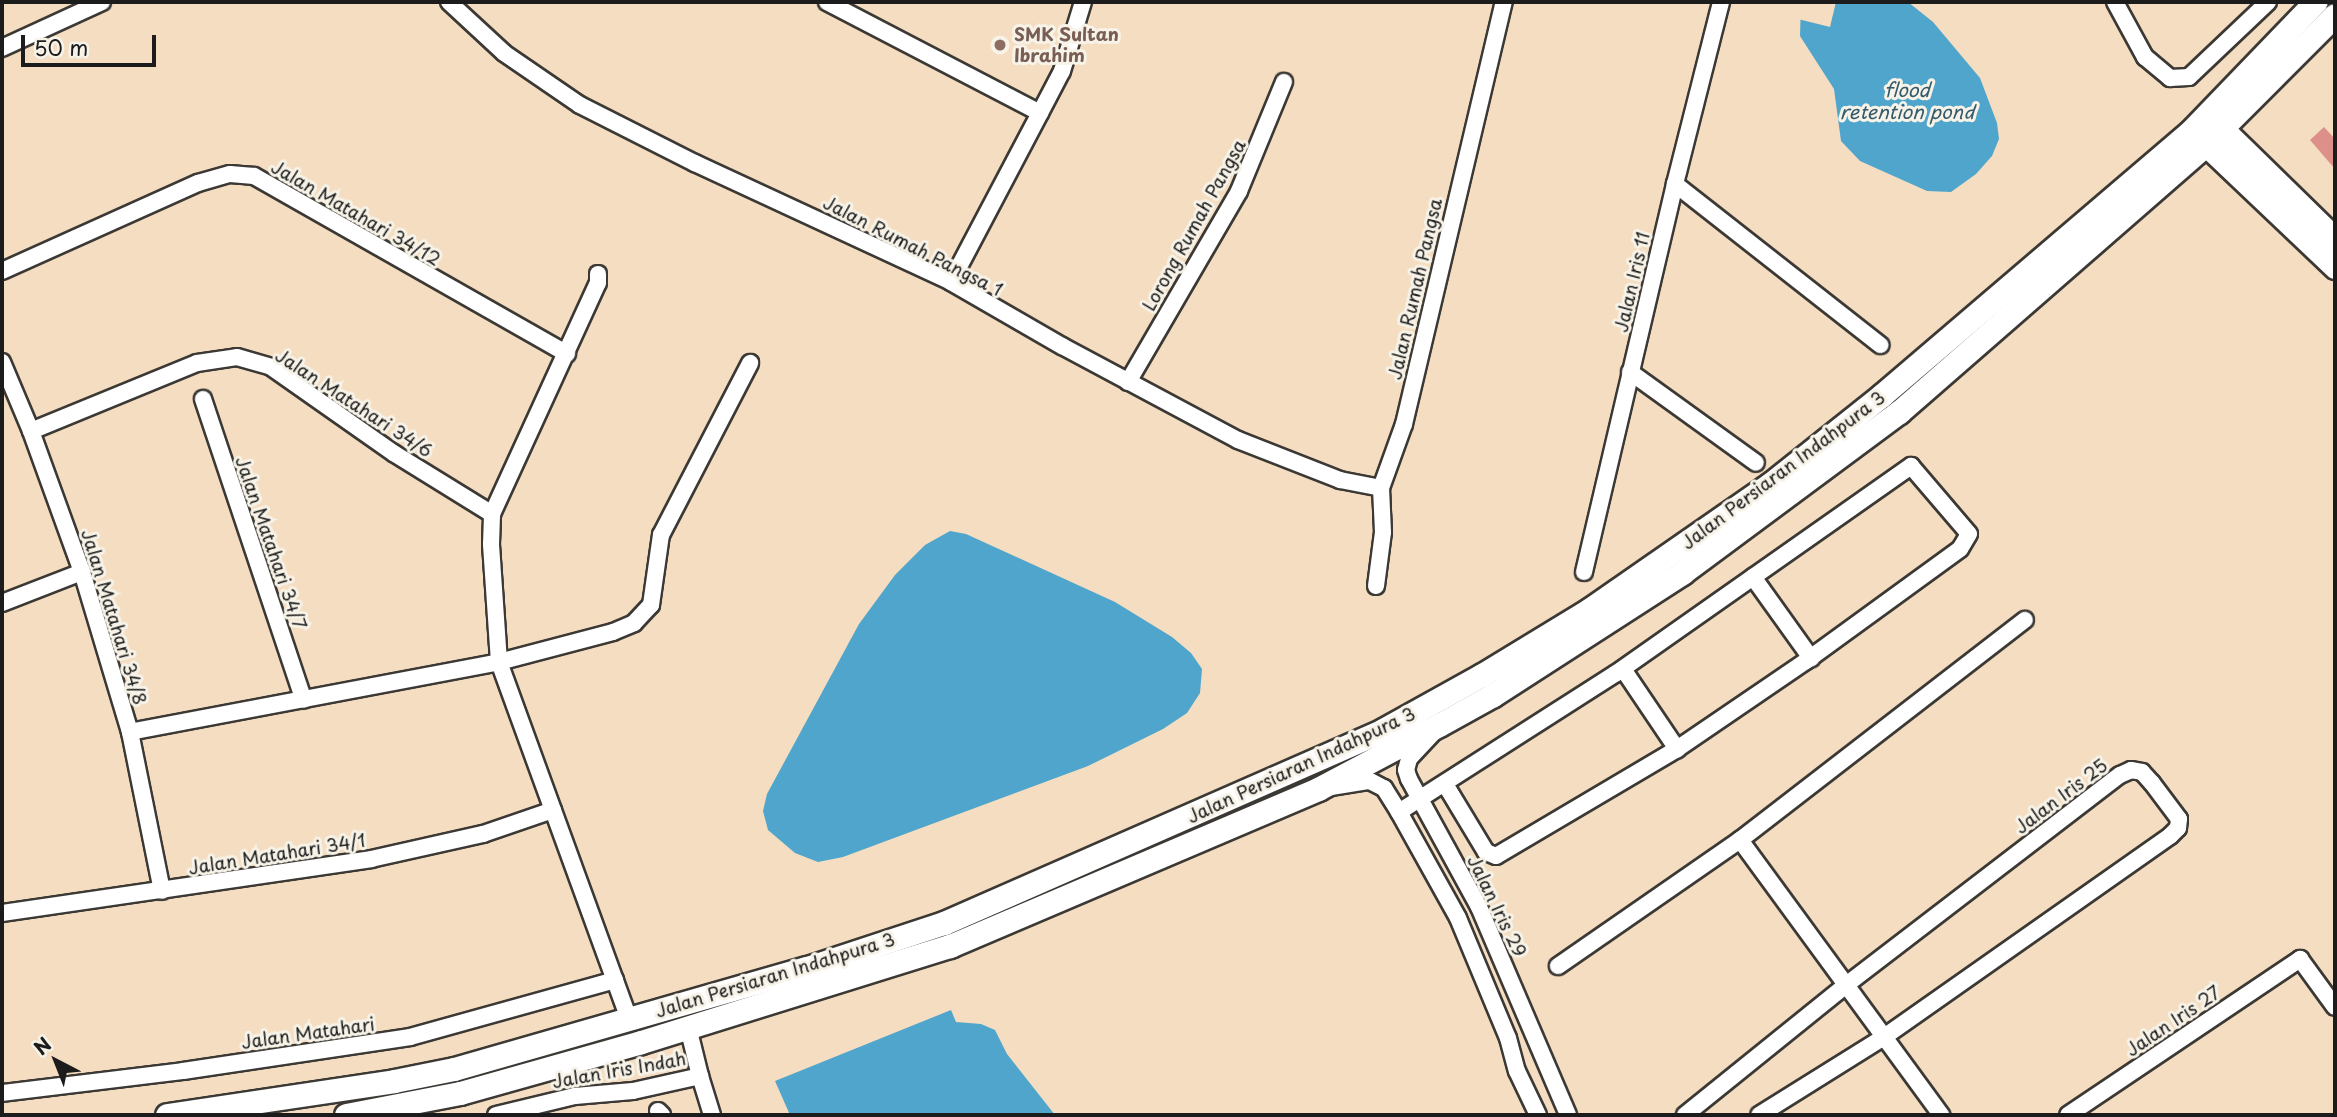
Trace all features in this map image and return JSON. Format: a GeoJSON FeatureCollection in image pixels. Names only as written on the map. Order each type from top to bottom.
{"type":"FeatureCollection","features":[{"type":"Feature","properties":{"kind":"main road","name":"Jalan Persiaran Indahpura 3"},"geometry":{"type":"LineString","coordinates":[[167,1115],[369,1085],[454,1069],[807,968],[944,923],[1305,767],[1383,730],[1482,676],[1590,610],[1769,485],[2207,129],[2315,2]]}},
{"type":"Feature","properties":{"kind":"main road","name":"Jalan Persiaran Indahpura 3"},"geometry":{"type":"LineString","coordinates":[[346,1115],[460,1093],[688,1027],[950,946],[1318,789],[1439,726],[1493,695],[1682,573],[1849,452],[1899,412],[2335,15]]}},
{"type":"Feature","properties":{"kind":"main road"},"geometry":{"type":"LineString","coordinates":[[2207,129],[2335,239]]}},
{"type":"Feature","properties":{"kind":"main road"},"geometry":{"type":"LineString","coordinates":[[2207,129],[2335,267]]}},
{"type":"Feature","properties":{"kind":"street"},"geometry":{"type":"LineString","coordinates":[[2,48],[102,2]]}},
{"type":"Feature","properties":{"kind":"street","name":"Jalan Rumah Pangsa 1"},"geometry":{"type":"LineString","coordinates":[[449,2],[504,53],[580,105],[695,163],[951,282],[1128,382],[1238,440],[1340,480],[1381,488]]}},
{"type":"Feature","properties":{"kind":"street"},"geometry":{"type":"LineString","coordinates":[[827,2],[1040,113]]}},
{"type":"Feature","properties":{"kind":"street"},"geometry":{"type":"LineString","coordinates":[[951,282],[1062,71],[1083,2]]}},
{"type":"Feature","properties":{"kind":"street","name":"Jalan Iris 11"},"geometry":{"type":"LineString","coordinates":[[1584,572],[1675,184],[1721,2]]}},
{"type":"Feature","properties":{"kind":"street"},"geometry":{"type":"LineString","coordinates":[[2115,2],[2146,57],[2170,78],[2189,78],[2268,2]]}},
{"type":"Feature","properties":{"kind":"street","name":"Jalan Rumah Pangsa"},"geometry":{"type":"LineString","coordinates":[[1376,586],[1383,532],[1381,488],[1404,424],[1500,3]]}},
{"type":"Feature","properties":{"kind":"street","name":"Lorong Rumah Pangsa"},"geometry":{"type":"LineString","coordinates":[[1128,382],[1239,191],[1284,82]]}},
{"type":"Feature","properties":{"kind":"street","name":"Jalan Matahari 34/12"},"geometry":{"type":"LineString","coordinates":[[2,271],[198,183],[230,174],[254,176],[567,354]]}},
{"type":"Feature","properties":{"kind":"street"},"geometry":{"type":"LineString","coordinates":[[1675,184],[1880,345]]}},
{"type":"Feature","properties":{"kind":"street"},"geometry":{"type":"LineString","coordinates":[[598,274],[598,283],[567,354],[526,435],[492,514],[491,544],[499,662],[629,1019]]}},
{"type":"Feature","properties":{"kind":"street","name":"Jalan Matahari 34/6"},"geometry":{"type":"LineString","coordinates":[[31,431],[197,363],[237,357],[271,367],[395,454],[492,514]]}},
{"type":"Feature","properties":{"kind":"street","name":"Jalan Matahari 34/8"},"geometry":{"type":"LineString","coordinates":[[2,362],[31,431],[82,572],[130,732],[162,891]]}},
{"type":"Feature","properties":{"kind":"street"},"geometry":{"type":"LineString","coordinates":[[130,732],[499,662],[613,632],[634,623],[651,605],[661,535],[750,363]]}},
{"type":"Feature","properties":{"kind":"street"},"geometry":{"type":"LineString","coordinates":[[1630,372],[1756,463]]}},
{"type":"Feature","properties":{"kind":"street","name":"Jalan Matahari 34/7"},"geometry":{"type":"LineString","coordinates":[[203,399],[304,700]]}},
{"type":"Feature","properties":{"kind":"street"},"geometry":{"type":"LineString","coordinates":[[1399,811],[1623,669],[1910,466],[1969,534],[1960,549],[1811,658],[1677,749],[1493,856],[1486,852],[1445,784]]}},
{"type":"Feature","properties":{"kind":"street"},"geometry":{"type":"LineString","coordinates":[[2,603],[82,572]]}},
{"type":"Feature","properties":{"kind":"street"},"geometry":{"type":"LineString","coordinates":[[1754,577],[1811,658]]}},
{"type":"Feature","properties":{"kind":"street"},"geometry":{"type":"LineString","coordinates":[[1559,966],[1740,840],[2025,620]]}},
{"type":"Feature","properties":{"kind":"street"},"geometry":{"type":"LineString","coordinates":[[1623,669],[1677,749]]}},
{"type":"Feature","properties":{"kind":"street","name":"Jalan Iris 29"},"geometry":{"type":"LineString","coordinates":[[1439,726],[1409,759],[1406,770],[1479,907],[1568,1115]]}},
{"type":"Feature","properties":{"kind":"street","name":"Jalan Iris 25"},"geometry":{"type":"LineString","coordinates":[[1685,1115],[1846,985],[2120,775],[2132,770],[2141,772],[2179,819],[2178,828],[2158,845],[1884,1037],[1759,1115]]}},
{"type":"Feature","properties":{"kind":"street"},"geometry":{"type":"LineString","coordinates":[[1318,789],[1370,781],[1384,789],[1399,811],[1458,918],[1508,1038],[1517,1071],[1538,1115]]}},
{"type":"Feature","properties":{"kind":"street","name":"Jalan Matahari 34/1"},"geometry":{"type":"LineString","coordinates":[[2,912],[371,859],[483,834],[553,810]]}},
{"type":"Feature","properties":{"kind":"street"},"geometry":{"type":"LineString","coordinates":[[1740,840],[1941,1115]]}},
{"type":"Feature","properties":{"kind":"street","name":"Jalan Iris 27"},"geometry":{"type":"LineString","coordinates":[[2068,1115],[2300,959],[2335,1007]]}},
{"type":"Feature","properties":{"kind":"street","name":"Jalan Matahari"},"geometry":{"type":"LineString","coordinates":[[2,1093],[183,1071],[410,1037],[615,980]]}},
{"type":"Feature","properties":{"kind":"street","name":"Jalan Iris Indah"},"geometry":{"type":"LineString","coordinates":[[496,1115],[575,1096],[633,1091],[700,1076],[688,1027]]}},
{"type":"Feature","properties":{"kind":"street"},"geometry":{"type":"LineString","coordinates":[[700,1076],[712,1115]]}},
{"type":"Feature","properties":{"kind":"water","name":"flood retention pond"},"geometry":{"type":"Polygon","coordinates":[[[1801,2],[1908,2],[1933,22],[1980,78],[1997,123],[1999,139],[1992,156],[1976,174],[1951,192],[1927,191],[1860,161],[1841,141],[1834,89],[1800,36],[1801,2]]]}},
{"type":"Feature","properties":{"kind":"water"},"geometry":{"type":"Polygon","coordinates":[[[950,531],[966,534],[1115,602],[1172,637],[1191,653],[1202,669],[1200,693],[1187,713],[1163,729],[1088,766],[843,857],[818,862],[795,853],[768,830],[763,811],[767,794],[859,624],[895,575],[925,545],[950,531]]]}},
{"type":"Feature","properties":{"kind":"water"},"geometry":{"type":"Polygon","coordinates":[[[951,1010],[956,1022],[981,1024],[995,1030],[1007,1054],[1055,1115],[790,1115],[775,1081],[951,1010]]]}},
{"type":"Feature","properties":{"kind":"pier"},"geometry":{"type":"Polygon","coordinates":[[[1798,2],[1836,2],[1830,27],[1798,19],[1798,2]]]}},
{"type":"Feature","properties":{"kind":"building"},"geometry":{"type":"Polygon","coordinates":[[[2324,127],[2335,139],[2335,169],[2310,140],[2324,127]]]}},
{"type":"Feature","properties":{"kind":"place","name":"SMK Sultan Ibrahim"},"geometry":{"type":"Point","coordinates":[1000,45]}}]}
